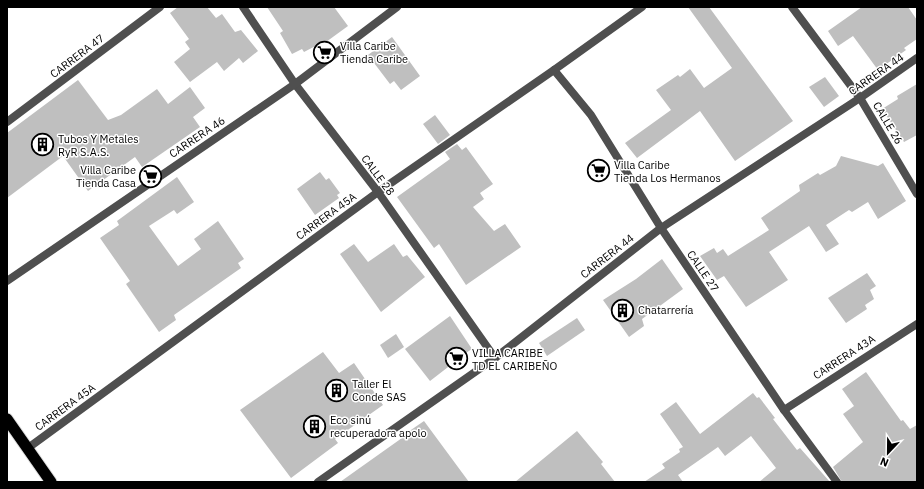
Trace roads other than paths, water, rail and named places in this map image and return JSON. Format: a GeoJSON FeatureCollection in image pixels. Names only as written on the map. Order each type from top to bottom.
{"type":"FeatureCollection","features":[{"type":"Feature","properties":{"kind":"highway"},"geometry":{"type":"LineString","coordinates":[[7,418],[51,482]]}},
{"type":"Feature","properties":{"kind":"street","name":"CARRERA 47"},"geometry":{"type":"LineString","coordinates":[[7,122],[160,7]]}},
{"type":"Feature","properties":{"kind":"street","name":"CALLE 28"},"geometry":{"type":"LineString","coordinates":[[243,7],[295,84],[378,192],[495,358]]}},
{"type":"Feature","properties":{"kind":"street","name":"CARRERA 46"},"geometry":{"type":"LineString","coordinates":[[7,282],[295,84],[397,7]]}},
{"type":"Feature","properties":{"kind":"street","name":"CARRERA 45A"},"geometry":{"type":"LineString","coordinates":[[28,448],[378,192],[642,7]]}},
{"type":"Feature","properties":{"kind":"street","name":"CALLE 26"},"geometry":{"type":"LineString","coordinates":[[792,7],[860,98],[917,194]]}},
{"type":"Feature","properties":{"kind":"street","name":"CARRERA 44"},"geometry":{"type":"LineString","coordinates":[[318,482],[495,358],[661,228],[860,98],[917,58]]}},
{"type":"Feature","properties":{"kind":"street","name":"CALLE 27"},"geometry":{"type":"LineString","coordinates":[[554,70],[591,115],[661,228],[784,410],[838,482]]}},
{"type":"Feature","properties":{"kind":"street","name":"CARRERA 43A"},"geometry":{"type":"LineString","coordinates":[[784,410],[917,324]]}},
{"type":"Feature","properties":{"kind":"place","name":"Villa Caribe Tienda Caribe"},"geometry":{"type":"Point","coordinates":[325,52]}},
{"type":"Feature","properties":{"kind":"place","name":"Tubos Y Metales RyR S.A.S."},"geometry":{"type":"Point","coordinates":[43,145]}},
{"type":"Feature","properties":{"kind":"place","name":"Villa Caribe Tienda Los Hermanos"},"geometry":{"type":"Point","coordinates":[599,171]}},
{"type":"Feature","properties":{"kind":"place","name":"Villa Caribe Tienda Casa"},"geometry":{"type":"Point","coordinates":[151,176]}},
{"type":"Feature","properties":{"kind":"place","name":"Chatarrería"},"geometry":{"type":"Point","coordinates":[622,310]}},
{"type":"Feature","properties":{"kind":"place","name":"VILLA CARIBE TD EL CARIBEÑO"},"geometry":{"type":"Point","coordinates":[457,359]}},
{"type":"Feature","properties":{"kind":"place","name":"Taller El Conde SAS"},"geometry":{"type":"Point","coordinates":[336,390]}},
{"type":"Feature","properties":{"kind":"place","name":"Eco sinú recuperadora apolo"},"geometry":{"type":"Point","coordinates":[314,426]}}]}
